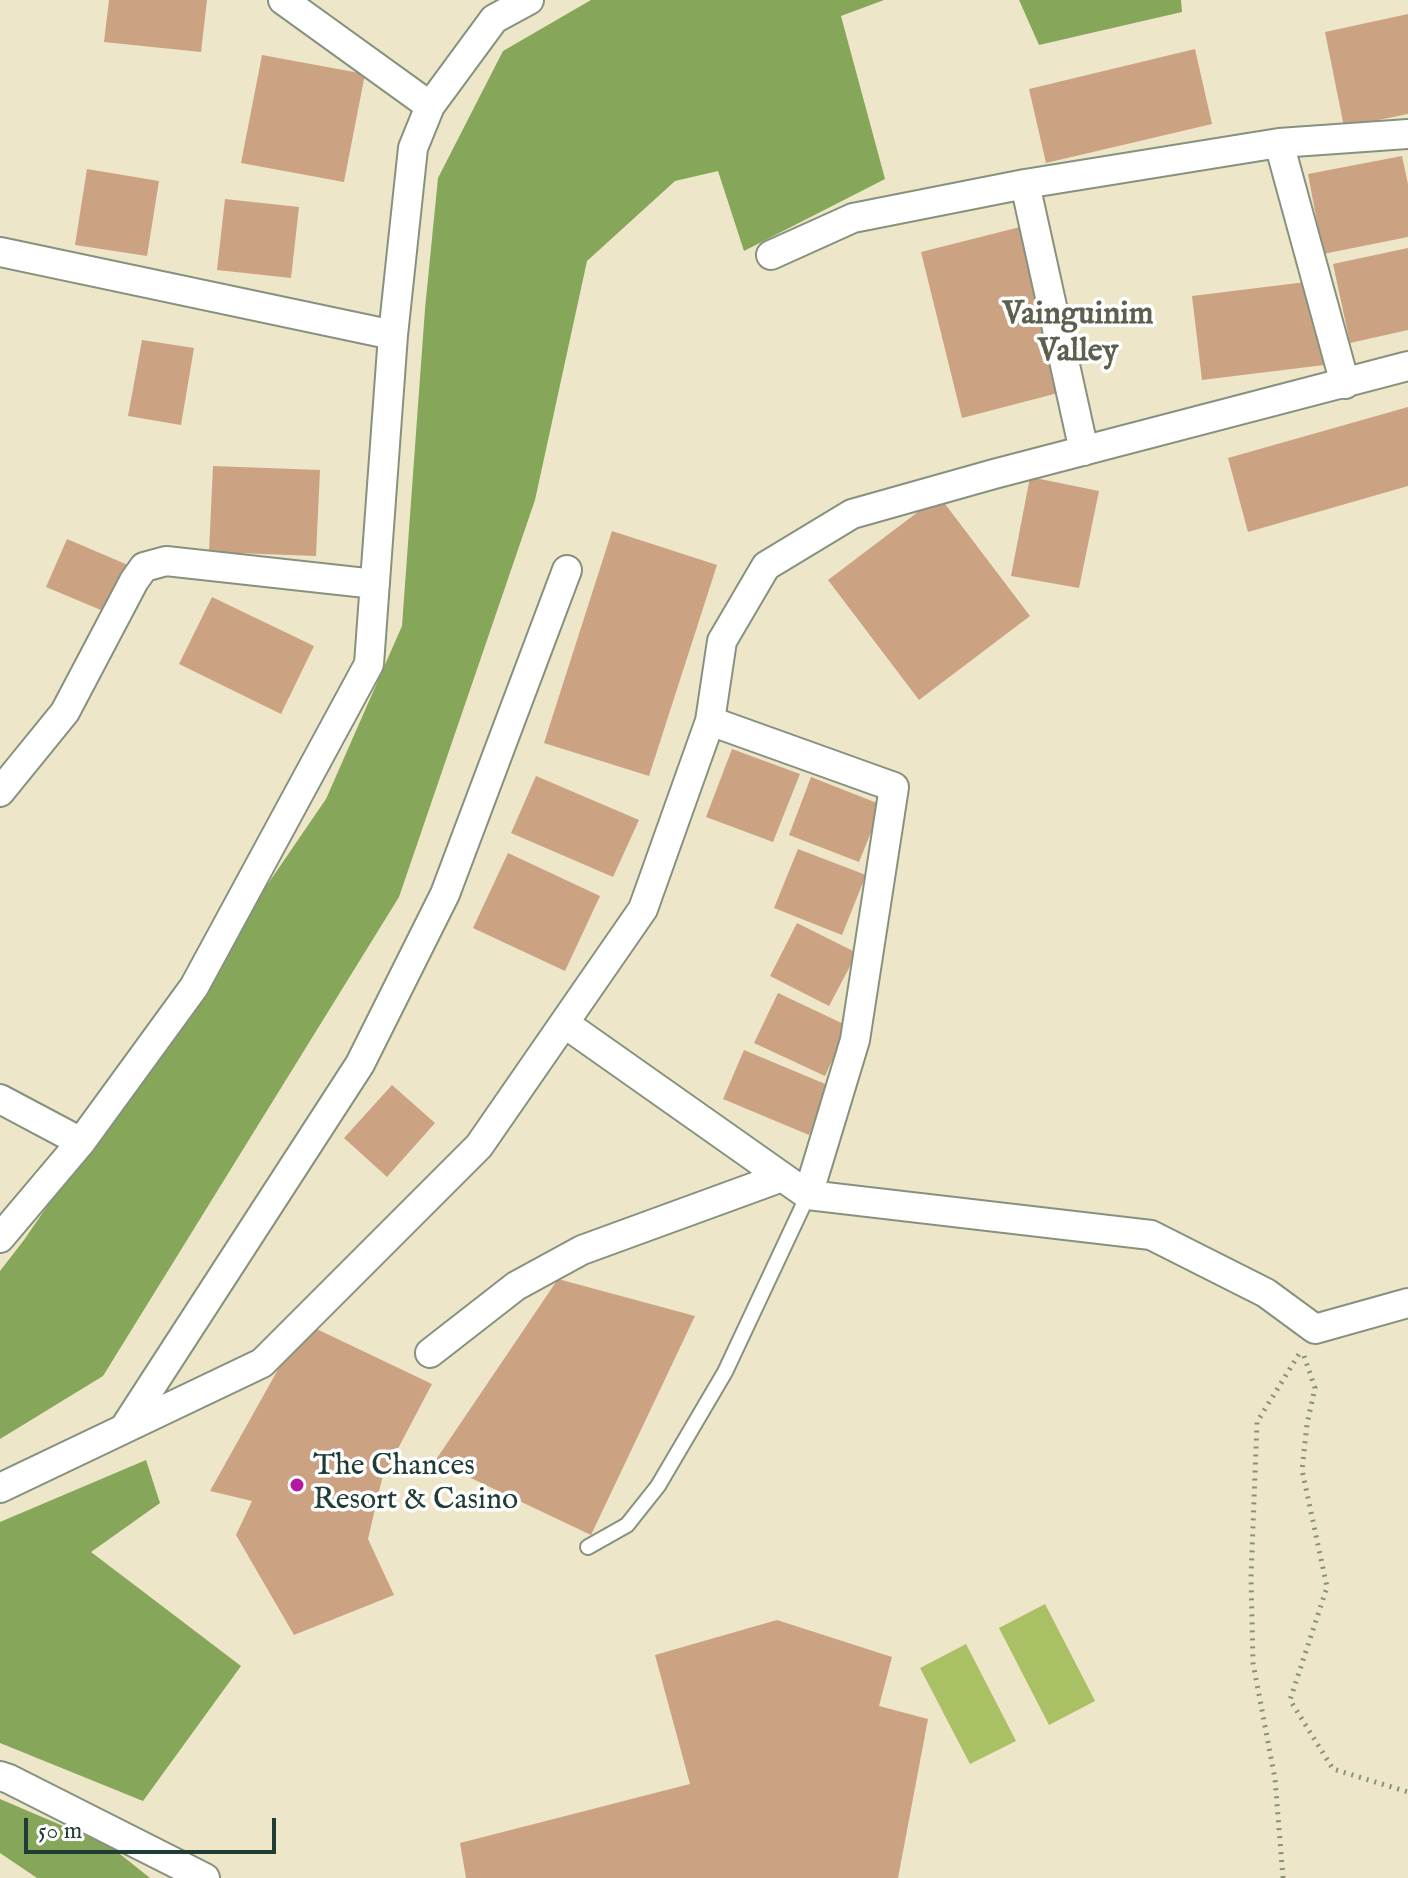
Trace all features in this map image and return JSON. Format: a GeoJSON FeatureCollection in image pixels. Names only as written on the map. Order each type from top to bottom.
{"type":"FeatureCollection","features":[{"type":"Feature","properties":{"kind":"street"},"geometry":{"type":"LineString","coordinates":[[283,0],[430,106]]}},
{"type":"Feature","properties":{"kind":"street"},"geometry":{"type":"LineString","coordinates":[[0,1238],[81,1142],[194,987],[369,664],[393,335],[413,148],[430,106],[494,19],[529,0]]}},
{"type":"Feature","properties":{"kind":"street"},"geometry":{"type":"LineString","coordinates":[[771,255],[853,218],[1025,184],[1279,143],[1408,134]]}},
{"type":"Feature","properties":{"kind":"street"},"geometry":{"type":"LineString","coordinates":[[1279,143],[1345,384]]}},
{"type":"Feature","properties":{"kind":"street"},"geometry":{"type":"LineString","coordinates":[[1025,184],[1084,451]]}},
{"type":"Feature","properties":{"kind":"street"},"geometry":{"type":"LineString","coordinates":[[0,252],[393,335]]}},
{"type":"Feature","properties":{"kind":"street"},"geometry":{"type":"LineString","coordinates":[[0,1488],[262,1363],[479,1146],[643,909],[710,721],[722,641],[766,566],[852,514],[1408,366]]}},
{"type":"Feature","properties":{"kind":"street"},"geometry":{"type":"LineString","coordinates":[[0,792],[65,712],[144,567],[166,561],[375,584]]}},
{"type":"Feature","properties":{"kind":"street"},"geometry":{"type":"LineString","coordinates":[[125,1428],[360,1064],[445,894],[567,570]]}},
{"type":"Feature","properties":{"kind":"street"},"geometry":{"type":"LineString","coordinates":[[710,721],[894,787],[855,1040],[808,1195]]}},
{"type":"Feature","properties":{"kind":"street"},"geometry":{"type":"LineString","coordinates":[[564,1023],[808,1195],[1151,1235],[1266,1293],[1315,1329],[1408,1303]]}},
{"type":"Feature","properties":{"kind":"street"},"geometry":{"type":"LineString","coordinates":[[0,1099],[81,1142]]}},
{"type":"Feature","properties":{"kind":"street"},"geometry":{"type":"LineString","coordinates":[[430,1353],[516,1286],[582,1250],[782,1177]]}},
{"type":"Feature","properties":{"kind":"street"},"geometry":{"type":"LineString","coordinates":[[0,1776],[205,1878]]}},
{"type":"Feature","properties":{"kind":"lane"},"geometry":{"type":"LineString","coordinates":[[588,1547],[627,1525],[658,1486],[725,1372],[808,1195]]}},
{"type":"Feature","properties":{"kind":"path"},"geometry":{"type":"LineString","coordinates":[[1283,1878],[1275,1779],[1253,1663],[1251,1578],[1257,1422],[1302,1349],[1315,1388],[1302,1470],[1327,1587],[1290,1700],[1333,1769],[1408,1792]]}},
{"type":"Feature","properties":{"kind":"green space"},"geometry":{"type":"Polygon","coordinates":[[[591,0],[884,0],[841,16],[885,179],[744,251],[718,171],[675,181],[587,261],[535,500],[399,897],[103,1376],[0,1439],[0,1271],[326,799],[402,626],[425,309],[438,178],[503,51],[591,0]]]}},
{"type":"Feature","properties":{"kind":"green space"},"geometry":{"type":"Polygon","coordinates":[[[1019,0],[1181,0],[1182,12],[1039,45],[1019,0]]]}},
{"type":"Feature","properties":{"kind":"green space"},"geometry":{"type":"Polygon","coordinates":[[[146,1460],[160,1503],[91,1552],[241,1666],[143,1801],[0,1743],[0,1522],[146,1460]]]}},
{"type":"Feature","properties":{"kind":"green space"},"geometry":{"type":"Polygon","coordinates":[[[1045,1604],[1095,1701],[1049,1725],[999,1628],[1045,1604]]]}},
{"type":"Feature","properties":{"kind":"green space"},"geometry":{"type":"Polygon","coordinates":[[[966,1644],[1016,1741],[970,1764],[920,1668],[966,1644]]]}},
{"type":"Feature","properties":{"kind":"green space"},"geometry":{"type":"Polygon","coordinates":[[[0,1799],[110,1846],[150,1878],[37,1878],[0,1853],[0,1799]]]}},
{"type":"Feature","properties":{"kind":"building"},"geometry":{"type":"Polygon","coordinates":[[[109,0],[207,0],[201,52],[104,42],[109,0]]]}},
{"type":"Feature","properties":{"kind":"building"},"geometry":{"type":"Polygon","coordinates":[[[1408,14],[1408,114],[1344,127],[1325,32],[1408,14]]]}},
{"type":"Feature","properties":{"kind":"building"},"geometry":{"type":"Polygon","coordinates":[[[1195,49],[1212,124],[1046,163],[1029,89],[1195,49]]]}},
{"type":"Feature","properties":{"kind":"building"},"geometry":{"type":"Polygon","coordinates":[[[262,55],[365,74],[344,182],[241,163],[262,55]]]}},
{"type":"Feature","properties":{"kind":"building"},"geometry":{"type":"Polygon","coordinates":[[[1402,156],[1408,184],[1408,237],[1323,254],[1308,174],[1402,156]]]}},
{"type":"Feature","properties":{"kind":"building"},"geometry":{"type":"Polygon","coordinates":[[[87,169],[159,181],[147,256],[75,245],[87,169]]]}},
{"type":"Feature","properties":{"kind":"building"},"geometry":{"type":"Polygon","coordinates":[[[225,199],[299,207],[291,278],[217,270],[225,199]]]}},
{"type":"Feature","properties":{"kind":"building"},"geometry":{"type":"Polygon","coordinates":[[[1020,227],[1062,392],[962,418],[921,252],[1020,227]]]}},
{"type":"Feature","properties":{"kind":"building"},"geometry":{"type":"Polygon","coordinates":[[[1408,248],[1408,330],[1350,343],[1333,264],[1408,248]]]}},
{"type":"Feature","properties":{"kind":"building"},"geometry":{"type":"Polygon","coordinates":[[[1314,281],[1324,365],[1202,380],[1192,296],[1314,281]]]}},
{"type":"Feature","properties":{"kind":"building"},"geometry":{"type":"Polygon","coordinates":[[[142,340],[194,348],[181,425],[128,416],[142,340]]]}},
{"type":"Feature","properties":{"kind":"building"},"geometry":{"type":"Polygon","coordinates":[[[1408,407],[1408,486],[1248,532],[1228,458],[1408,407]]]}},
{"type":"Feature","properties":{"kind":"building"},"geometry":{"type":"Polygon","coordinates":[[[213,466],[320,470],[316,556],[209,552],[213,466]]]}},
{"type":"Feature","properties":{"kind":"building"},"geometry":{"type":"Polygon","coordinates":[[[1030,477],[1099,491],[1079,588],[1011,576],[1030,477]]]}},
{"type":"Feature","properties":{"kind":"building"},"geometry":{"type":"Polygon","coordinates":[[[939,496],[1030,616],[919,700],[828,580],[939,496]]]}},
{"type":"Feature","properties":{"kind":"building"},"geometry":{"type":"Polygon","coordinates":[[[612,531],[717,565],[649,776],[544,743],[612,531]]]}},
{"type":"Feature","properties":{"kind":"building"},"geometry":{"type":"Polygon","coordinates":[[[67,539],[128,565],[108,613],[46,587],[67,539]]]}},
{"type":"Feature","properties":{"kind":"building"},"geometry":{"type":"Polygon","coordinates":[[[212,597],[314,646],[281,714],[179,664],[212,597]]]}},
{"type":"Feature","properties":{"kind":"building"},"geometry":{"type":"Polygon","coordinates":[[[732,749],[800,774],[773,842],[706,817],[732,749]]]}},
{"type":"Feature","properties":{"kind":"building"},"geometry":{"type":"Polygon","coordinates":[[[536,776],[639,820],[613,877],[511,833],[536,776]]]}},
{"type":"Feature","properties":{"kind":"building"},"geometry":{"type":"Polygon","coordinates":[[[811,777],[882,805],[859,862],[789,835],[811,777]]]}},
{"type":"Feature","properties":{"kind":"building"},"geometry":{"type":"Polygon","coordinates":[[[798,849],[866,875],[842,935],[774,908],[798,849]]]}},
{"type":"Feature","properties":{"kind":"building"},"geometry":{"type":"Polygon","coordinates":[[[508,853],[600,896],[565,971],[473,928],[508,853]]]}},
{"type":"Feature","properties":{"kind":"building"},"geometry":{"type":"Polygon","coordinates":[[[797,923],[857,953],[829,1006],[770,976],[797,923]]]}},
{"type":"Feature","properties":{"kind":"building"},"geometry":{"type":"Polygon","coordinates":[[[778,993],[848,1026],[825,1076],[754,1043],[778,993]]]}},
{"type":"Feature","properties":{"kind":"building"},"geometry":{"type":"Polygon","coordinates":[[[744,1050],[830,1086],[809,1135],[723,1099],[744,1050]]]}},
{"type":"Feature","properties":{"kind":"building"},"geometry":{"type":"Polygon","coordinates":[[[392,1085],[435,1123],[387,1177],[344,1138],[392,1085]]]}},
{"type":"Feature","properties":{"kind":"building","name":"The Chances Resort & Casino"},"geometry":{"type":"Polygon","coordinates":[[[558,1279],[695,1316],[591,1535],[435,1461],[558,1279]]]}},
{"type":"Feature","properties":{"kind":"building","name":"The Chances Resort & Casino"},"geometry":{"type":"Polygon","coordinates":[[[304,1323],[432,1384],[382,1479],[368,1539],[394,1595],[294,1635],[236,1535],[252,1501],[210,1491],[304,1323]]]}},
{"type":"Feature","properties":{"kind":"building"},"geometry":{"type":"Polygon","coordinates":[[[777,1620],[892,1657],[879,1706],[928,1719],[898,1878],[466,1878],[460,1843],[690,1784],[655,1655],[777,1620]]]}},
{"type":"Feature","properties":{"kind":"place","name":"The Chances Resort & Casino"},"geometry":{"type":"Point","coordinates":[297,1485]}},
{"type":"Feature","properties":{"kind":"district","name":"Vainguinim Valley"},"geometry":{"type":"Point","coordinates":[1078,334]}}]}
